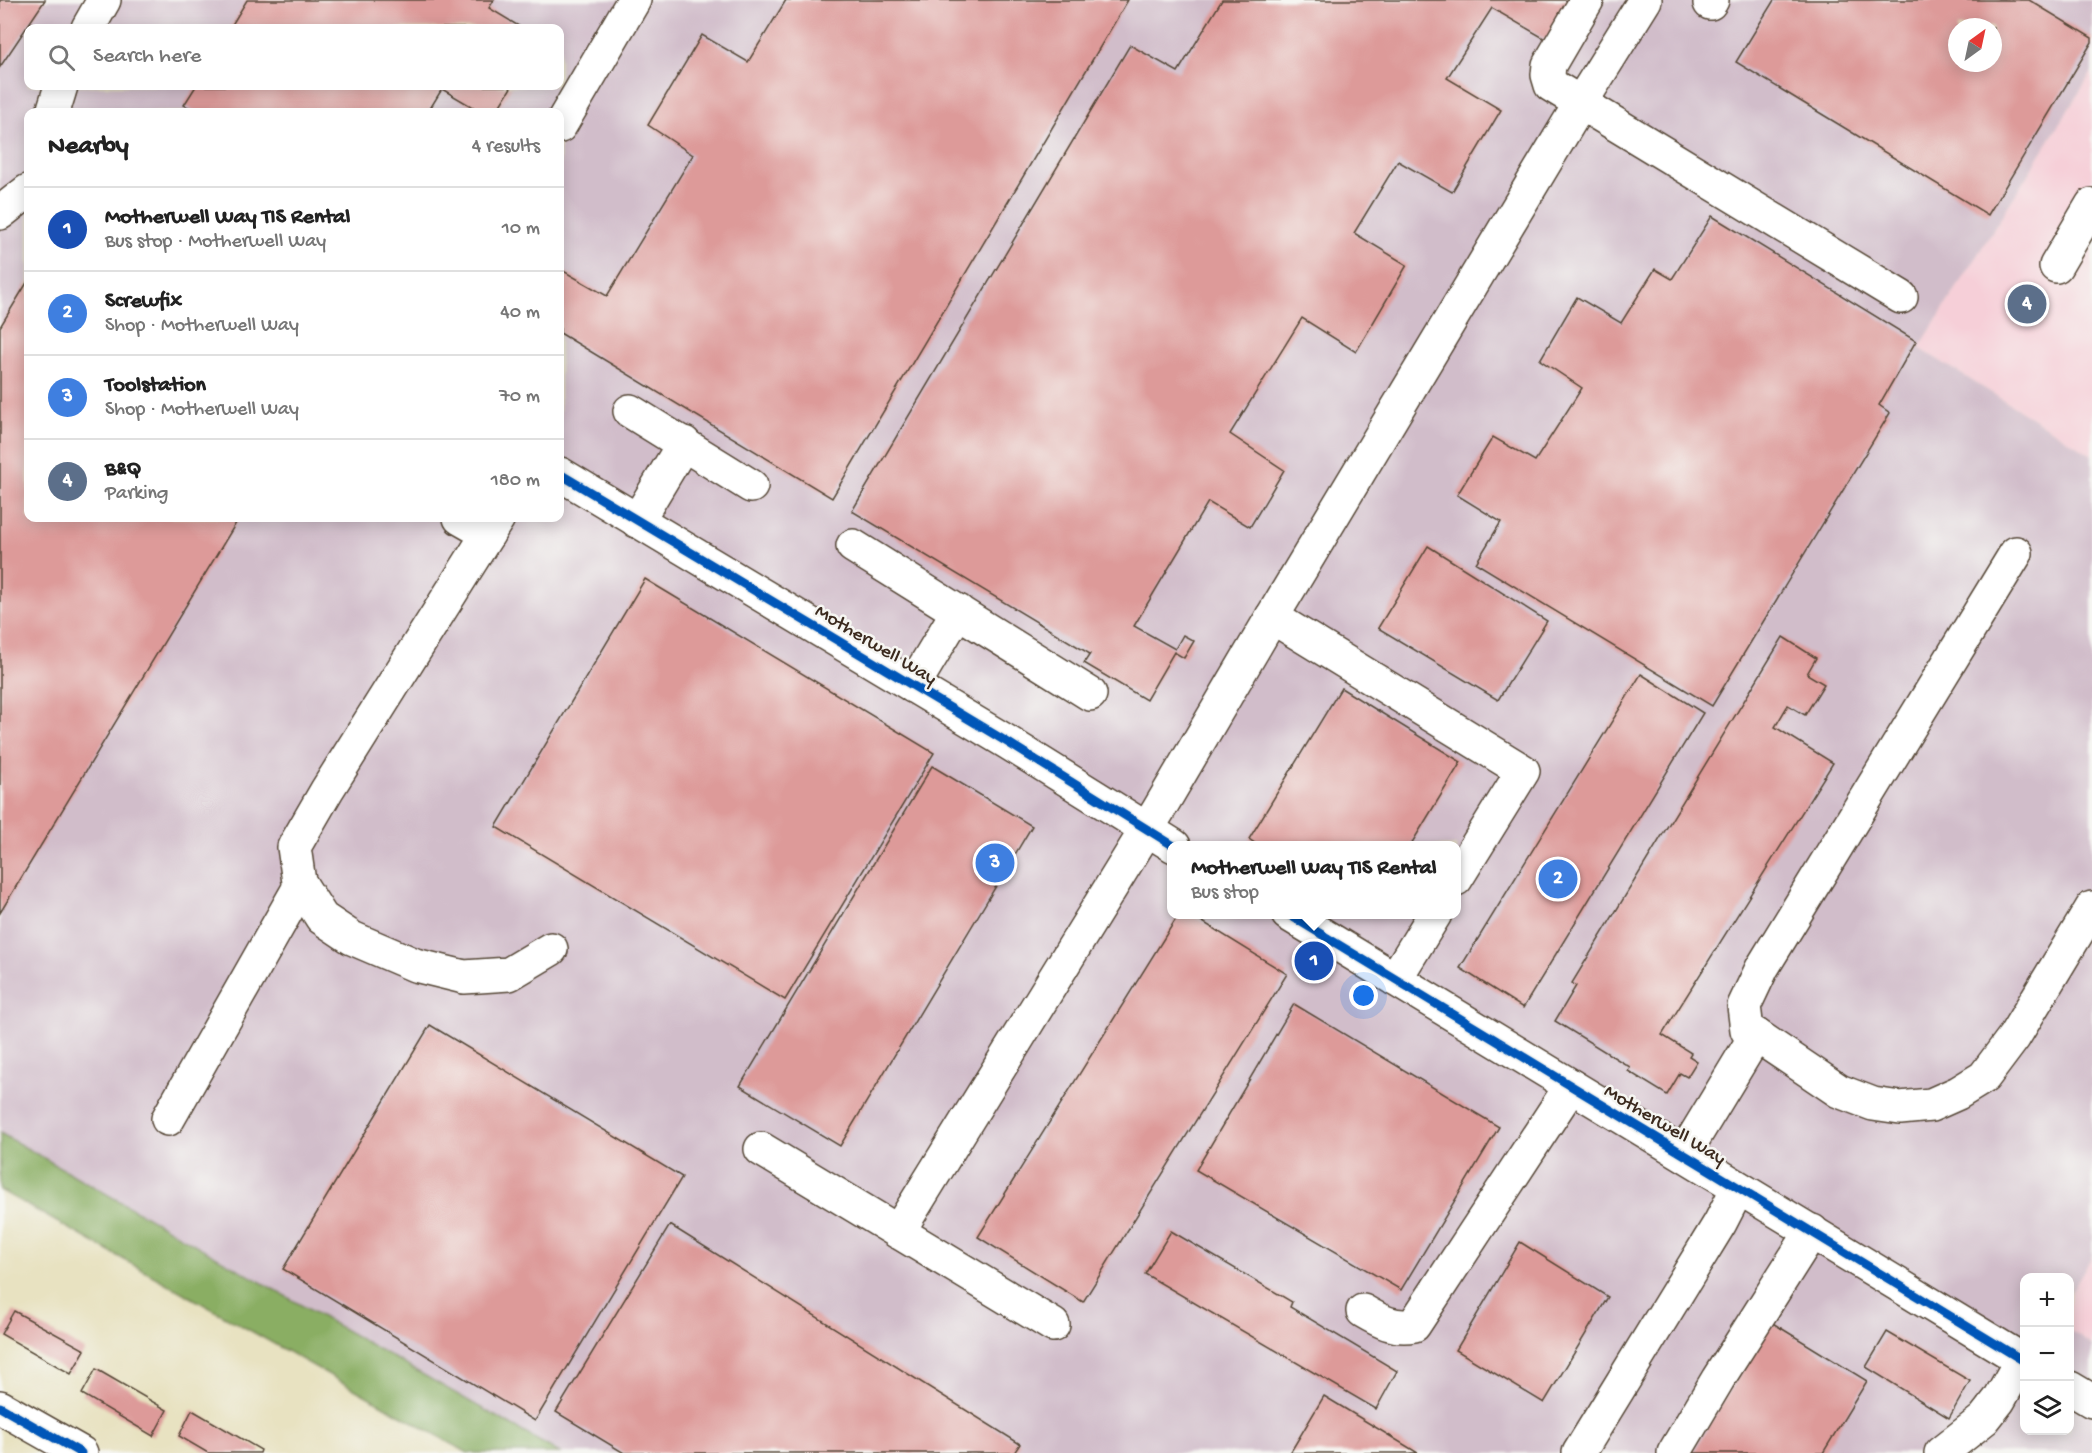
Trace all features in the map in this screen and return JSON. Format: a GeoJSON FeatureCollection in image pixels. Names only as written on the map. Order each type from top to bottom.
{"type":"FeatureCollection","features":[{"type":"Feature","properties":{"kind":"street"},"geometry":{"type":"LineString","coordinates":[[90,24],[104,0]]}},
{"type":"Feature","properties":{"kind":"street"},"geometry":{"type":"LineString","coordinates":[[564,119],[634,0]]}},
{"type":"Feature","properties":{"kind":"street"},"geometry":{"type":"LineString","coordinates":[[1587,0],[1549,65],[1548,75],[1551,85],[1901,297]]}},
{"type":"Feature","properties":{"kind":"street"},"geometry":{"type":"LineString","coordinates":[[898,1232],[1147,829],[1580,104],[1645,0]]}},
{"type":"Feature","properties":{"kind":"street"},"geometry":{"type":"LineString","coordinates":[[54,108],[60,90]]}},
{"type":"Feature","properties":{"kind":"street"},"geometry":{"type":"LineString","coordinates":[[0,213],[24,194]]}},
{"type":"Feature","properties":{"kind":"street"},"geometry":{"type":"LineString","coordinates":[[2056,266],[2092,205]]}},
{"type":"Feature","properties":{"kind":"street"},"geometry":{"type":"LineString","coordinates":[[630,411],[751,486]]}},
{"type":"Feature","properties":{"kind":"street"},"geometry":{"type":"LineString","coordinates":[[637,521],[684,443]]}},
{"type":"Feature","properties":{"kind":"street","name":"Motherwell Way"},"geometry":{"type":"LineString","coordinates":[[564,476],[1167,842]]}},
{"type":"Feature","properties":{"kind":"street"},"geometry":{"type":"LineString","coordinates":[[476,522],[493,526],[327,790],[294,847],[301,885],[322,918],[352,938],[416,965],[464,977],[509,974],[551,949]]}},
{"type":"Feature","properties":{"kind":"street"},"geometry":{"type":"LineString","coordinates":[[853,546],[1090,694]]}},
{"type":"Feature","properties":{"kind":"street"},"geometry":{"type":"LineString","coordinates":[[2016,553],[1762,968],[1744,1005],[1747,1030],[1839,1091],[1872,1104],[1900,1108],[1931,1105],[1958,1093],[1984,1077],[2014,1037],[2092,908]]}},
{"type":"Feature","properties":{"kind":"street"},"geometry":{"type":"LineString","coordinates":[[913,686],[958,611]]}},
{"type":"Feature","properties":{"kind":"street"},"geometry":{"type":"LineString","coordinates":[[1272,617],[1523,771],[1461,871]]}},
{"type":"Feature","properties":{"kind":"street"},"geometry":{"type":"LineString","coordinates":[[168,1119],[301,885]]}},
{"type":"Feature","properties":{"kind":"street","name":"Motherwell Way"},"geometry":{"type":"LineString","coordinates":[[1295,919],[2020,1358]]}},
{"type":"Feature","properties":{"kind":"street"},"geometry":{"type":"LineString","coordinates":[[1395,979],[1432,919]]}},
{"type":"Feature","properties":{"kind":"street"},"geometry":{"type":"LineString","coordinates":[[1684,1154],[1756,1035]]}},
{"type":"Feature","properties":{"kind":"street"},"geometry":{"type":"LineString","coordinates":[[1363,1311],[1386,1324],[1402,1327],[1414,1325],[1571,1086]]}},
{"type":"Feature","properties":{"kind":"street"},"geometry":{"type":"LineString","coordinates":[[761,1149],[1053,1325]]}},
{"type":"Feature","properties":{"kind":"street"},"geometry":{"type":"LineString","coordinates":[[1579,1453],[1714,1233],[1738,1188]]}},
{"type":"Feature","properties":{"kind":"street"},"geometry":{"type":"LineString","coordinates":[[1674,1453],[1812,1231]]}},
{"type":"Feature","properties":{"kind":"street"},"geometry":{"type":"LineString","coordinates":[[1941,1453],[1984,1419],[1999,1400],[2020,1365]]}},
{"type":"Feature","properties":{"kind":"street"},"geometry":{"type":"LineString","coordinates":[[2074,1390],[2092,1401]]}},
{"type":"Feature","properties":{"kind":"street"},"geometry":{"type":"LineString","coordinates":[[0,1407],[81,1453]]}},
{"type":"Feature","properties":{"kind":"shaded area"},"geometry":{"type":"Polygon","coordinates":[[[0,0],[2092,0],[2092,72],[1919,348],[2092,455],[2092,1256],[2074,1286],[2074,1273],[2020,1273],[2020,1435],[2074,1435],[2074,1334],[2092,1345],[2092,1453],[560,1453],[0,1133],[0,0]]]}},
{"type":"Feature","properties":{"kind":"shaded area"},"geometry":{"type":"Polygon","coordinates":[[[2092,72],[2092,455],[1919,348],[2092,72]]]}},
{"type":"Feature","properties":{"kind":"shaded area"},"geometry":{"type":"Polygon","coordinates":[[[2092,1256],[2092,1345],[2074,1334],[2074,1286],[2092,1256]]]}},
{"type":"Feature","properties":{"kind":"green space"},"geometry":{"type":"Polygon","coordinates":[[[0,1133],[560,1453],[468,1453],[0,1190],[0,1133]]]}},
{"type":"Feature","properties":{"kind":"building"},"geometry":{"type":"Polygon","coordinates":[[[0,0],[45,0],[29,24],[24,24],[24,31],[0,67],[0,0]]]}},
{"type":"Feature","properties":{"kind":"building"},"geometry":{"type":"Polygon","coordinates":[[[247,0],[494,0],[489,8],[515,24],[232,24],[247,0]]]}},
{"type":"Feature","properties":{"kind":"building"},"geometry":{"type":"Polygon","coordinates":[[[786,0],[1128,0],[832,498],[564,335],[564,271],[607,296],[693,155],[648,125],[702,35],[748,62],[786,0]]]}},
{"type":"Feature","properties":{"kind":"building"},"geometry":{"type":"Polygon","coordinates":[[[1222,0],[1572,0],[1547,40],[1492,8],[1447,78],[1501,110],[1452,192],[1398,161],[1354,233],[1407,265],[1356,352],[1302,318],[1230,434],[1284,470],[1250,527],[1208,502],[1134,626],[1175,649],[1183,635],[1194,641],[1184,658],[1174,652],[1146,700],[1084,663],[1090,654],[852,511],[1130,45],[1178,72],[1222,0]]]}},
{"type":"Feature","properties":{"kind":"building"},"geometry":{"type":"Polygon","coordinates":[[[1774,0],[2029,0],[2092,38],[2092,42],[1988,215],[1736,62],[1774,0]]]}},
{"type":"Feature","properties":{"kind":"building"},"geometry":{"type":"Polygon","coordinates":[[[193,90],[441,90],[430,108],[190,108],[184,105],[193,90]]]}},
{"type":"Feature","properties":{"kind":"building"},"geometry":{"type":"Polygon","coordinates":[[[444,90],[510,90],[498,108],[474,108],[444,90]]]}},
{"type":"Feature","properties":{"kind":"building"},"geometry":{"type":"Polygon","coordinates":[[[1712,216],[1916,341],[1879,405],[1890,413],[1712,706],[1476,563],[1501,522],[1457,495],[1493,437],[1535,461],[1582,388],[1540,360],[1577,297],[1621,323],[1655,269],[1672,279],[1712,216]]]}},
{"type":"Feature","properties":{"kind":"building"},"geometry":{"type":"Polygon","coordinates":[[[24,288],[24,522],[237,522],[0,913],[0,327],[24,288]]]}},
{"type":"Feature","properties":{"kind":"building"},"geometry":{"type":"Polygon","coordinates":[[[1428,546],[1547,621],[1498,700],[1378,628],[1428,546]]]}},
{"type":"Feature","properties":{"kind":"building"},"geometry":{"type":"Polygon","coordinates":[[[645,579],[934,753],[785,1000],[496,827],[645,579]]]}},
{"type":"Feature","properties":{"kind":"building"},"geometry":{"type":"Polygon","coordinates":[[[1783,637],[1816,658],[1807,674],[1824,684],[1805,715],[1788,705],[1775,727],[1833,763],[1662,1035],[1691,1053],[1689,1056],[1697,1061],[1687,1077],[1680,1073],[1667,1095],[1628,1071],[1630,1067],[1555,1021],[1576,986],[1572,983],[1783,637]]]}},
{"type":"Feature","properties":{"kind":"building"},"geometry":{"type":"Polygon","coordinates":[[[1641,674],[1703,713],[1523,1008],[1460,968],[1641,674]]]}},
{"type":"Feature","properties":{"kind":"building"},"geometry":{"type":"Polygon","coordinates":[[[1341,688],[1461,762],[1413,841],[1252,841],[1249,839],[1341,688]]]}},
{"type":"Feature","properties":{"kind":"building"},"geometry":{"type":"Polygon","coordinates":[[[932,766],[1032,826],[840,1146],[740,1086],[932,766]]]}},
{"type":"Feature","properties":{"kind":"building"},"geometry":{"type":"Polygon","coordinates":[[[1176,919],[1198,919],[1287,974],[1083,1302],[978,1237],[1176,919]]]}},
{"type":"Feature","properties":{"kind":"building"},"geometry":{"type":"Polygon","coordinates":[[[1294,1004],[1499,1127],[1401,1290],[1196,1170],[1294,1004]]]}},
{"type":"Feature","properties":{"kind":"building"},"geometry":{"type":"Polygon","coordinates":[[[430,1025],[682,1177],[535,1421],[283,1269],[430,1025]]]}},
{"type":"Feature","properties":{"kind":"building"},"geometry":{"type":"Polygon","coordinates":[[[670,1225],[1020,1444],[1014,1453],[624,1453],[556,1412],[670,1225]]]}},
{"type":"Feature","properties":{"kind":"building"},"geometry":{"type":"Polygon","coordinates":[[[1171,1231],[1292,1302],[1290,1307],[1397,1371],[1376,1409],[1145,1274],[1171,1231]]]}},
{"type":"Feature","properties":{"kind":"building"},"geometry":{"type":"Polygon","coordinates":[[[1520,1242],[1608,1297],[1544,1403],[1456,1350],[1520,1242]]]}},
{"type":"Feature","properties":{"kind":"building"},"geometry":{"type":"Polygon","coordinates":[[[14,1311],[85,1350],[71,1374],[1,1334],[14,1311]]]}},
{"type":"Feature","properties":{"kind":"building"},"geometry":{"type":"Polygon","coordinates":[[[1771,1322],[1867,1381],[1823,1453],[1693,1453],[1771,1322]]]}},
{"type":"Feature","properties":{"kind":"building"},"geometry":{"type":"Polygon","coordinates":[[[1887,1332],[1970,1381],[1949,1418],[1866,1367],[1887,1332]]]}},
{"type":"Feature","properties":{"kind":"building"},"geometry":{"type":"Polygon","coordinates":[[[96,1369],[167,1410],[153,1436],[82,1394],[96,1369]]]}},
{"type":"Feature","properties":{"kind":"building"},"geometry":{"type":"Polygon","coordinates":[[[1324,1396],[1418,1453],[1290,1453],[1324,1396]]]}},
{"type":"Feature","properties":{"kind":"building"},"geometry":{"type":"Polygon","coordinates":[[[192,1410],[261,1450],[260,1453],[208,1453],[179,1436],[192,1410]]]}},
{"type":"Feature","properties":{"kind":"cycle path"},"geometry":{"type":"LineString","coordinates":[[564,476],[1007,742],[1167,842]]}},
{"type":"Feature","properties":{"kind":"cycle path"},"geometry":{"type":"LineString","coordinates":[[1296,919],[2020,1359]]}},
{"type":"Feature","properties":{"kind":"cycle path"},"geometry":{"type":"LineString","coordinates":[[0,1407],[81,1453]]}},
{"type":"Feature","properties":{"kind":"place","name":"B&Q"},"geometry":{"type":"Point","coordinates":[2027,304]}},
{"type":"Feature","properties":{"kind":"place","name":"Toolstation"},"geometry":{"type":"Point","coordinates":[995,863]}},
{"type":"Feature","properties":{"kind":"place","name":"Screwfix"},"geometry":{"type":"Point","coordinates":[1558,879]}},
{"type":"Feature","properties":{"kind":"place","name":"Motherwell Way TIS Rental"},"geometry":{"type":"Point","coordinates":[1314,961]}}]}
